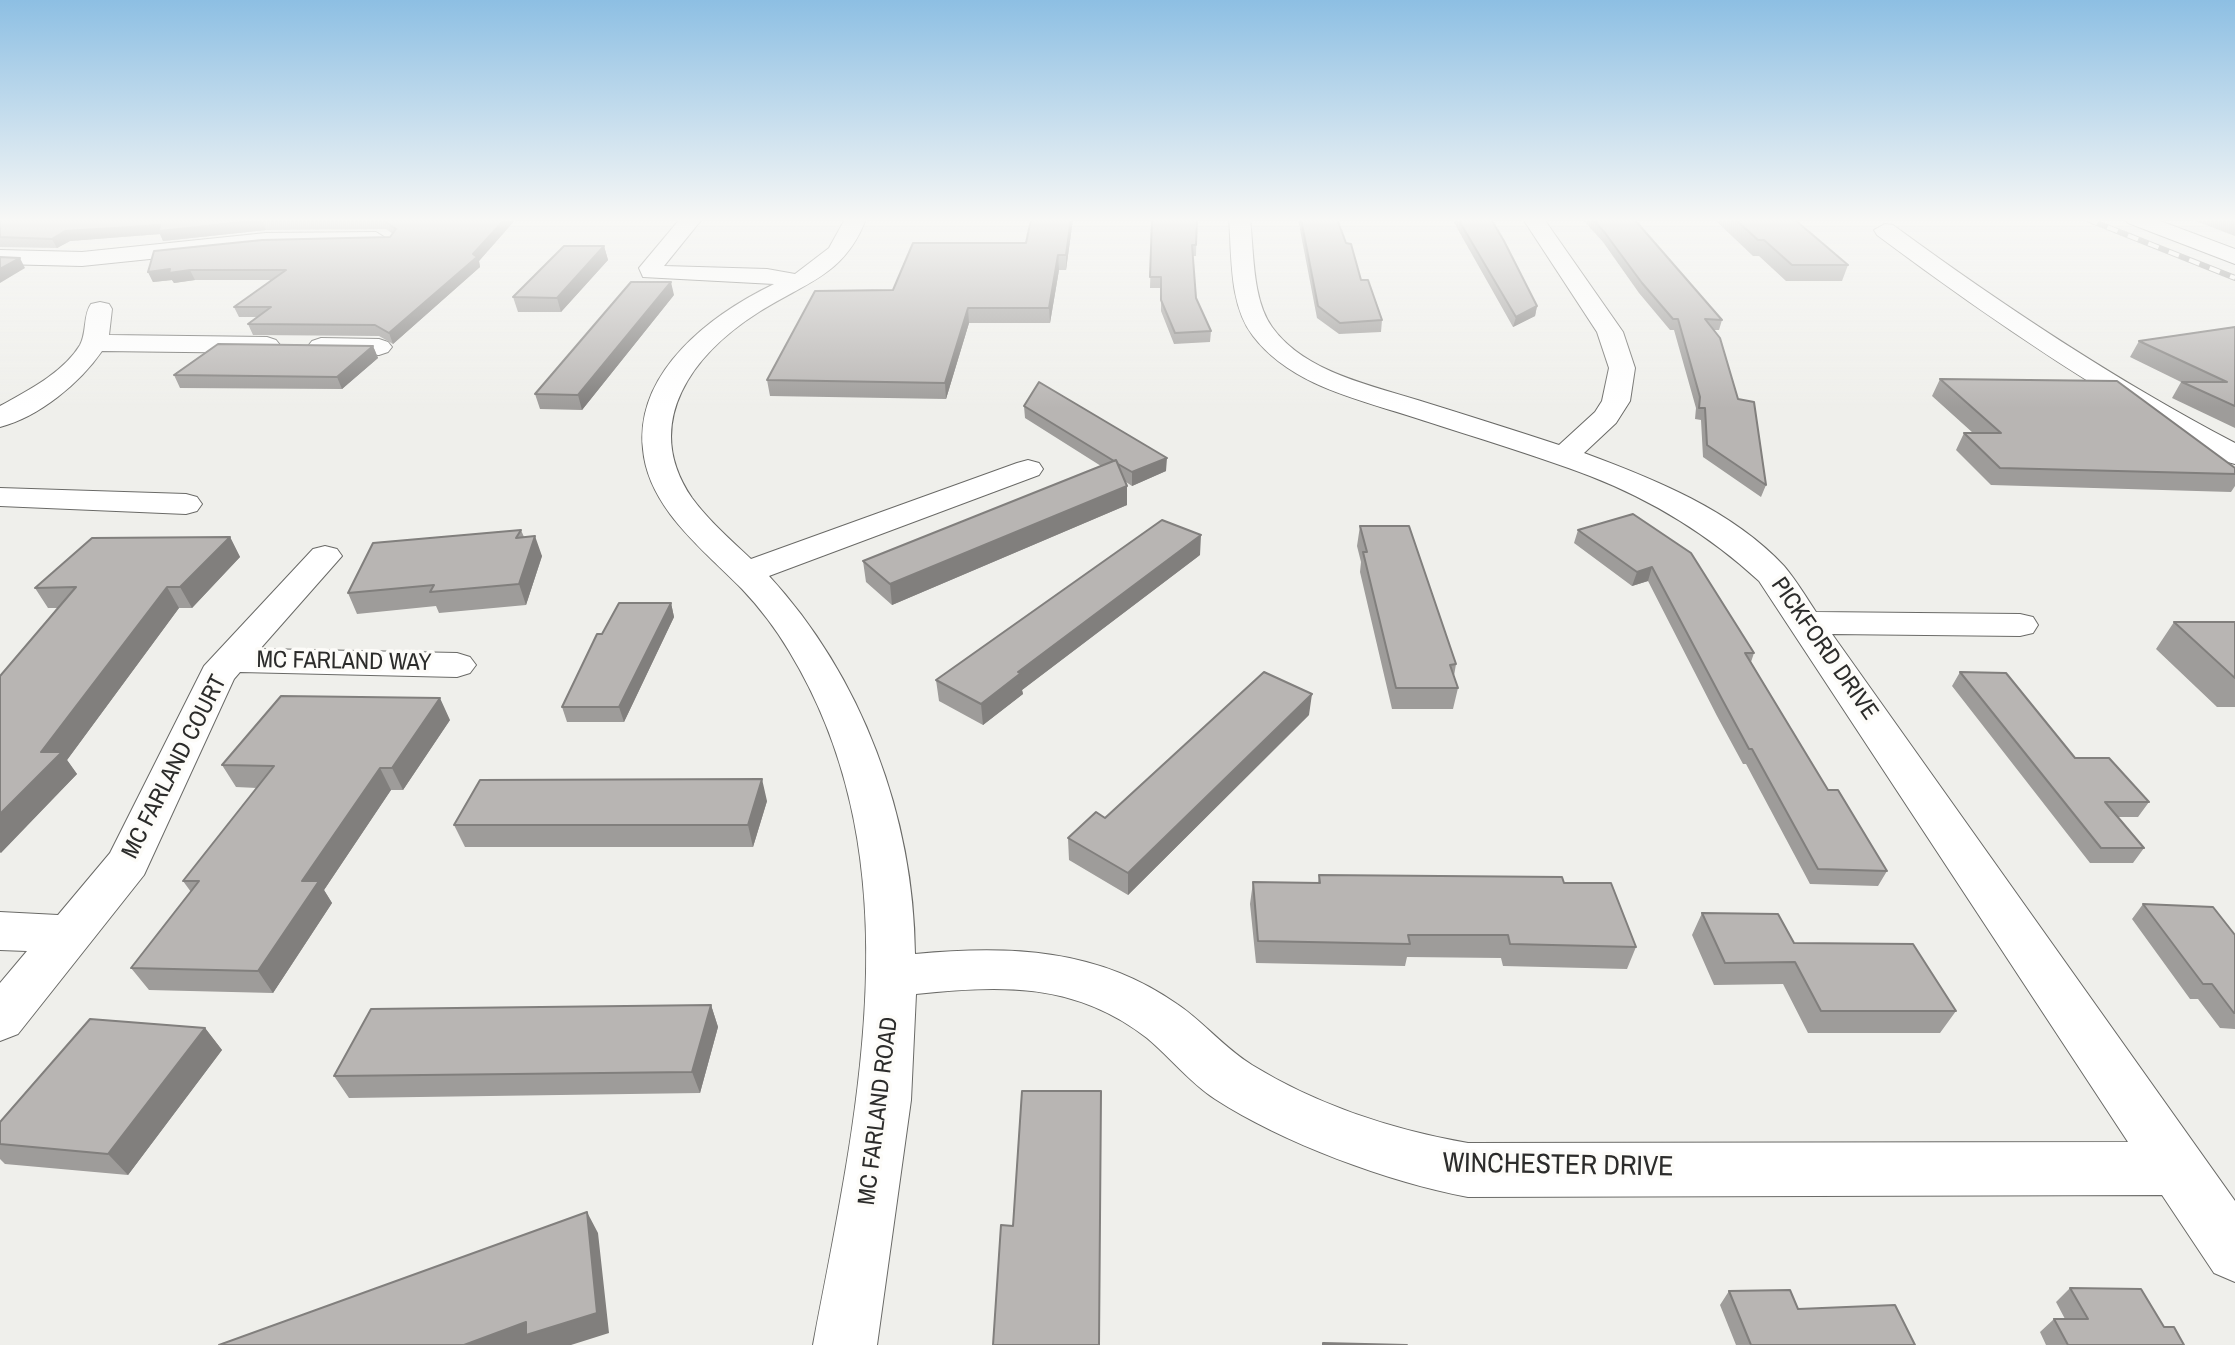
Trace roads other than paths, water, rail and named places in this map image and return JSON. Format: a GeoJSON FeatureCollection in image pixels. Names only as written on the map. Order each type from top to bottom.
{"type":"FeatureCollection","features":[{"type":"Feature","properties":{"kind":"street","name":"MC FARLAND ROAD"},"geometry":{"type":"LineString","coordinates":[[796,282],[741,312],[695,351],[671,383],[658,419],[660,464],[670,490],[700,530],[775,604],[811,657],[834,698],[854,745],[880,840],[893,976],[888,1079],[845,1345]]}},
{"type":"Feature","properties":{"kind":"street","name":"PICKFORD DRIVE"},"geometry":{"type":"LineString","coordinates":[[1249,282],[1254,316],[1263,332],[1283,352],[1332,381],[1646,488],[1711,523],[1772,574],[2235,1252]]}},
{"type":"Feature","properties":{"kind":"street"},"geometry":{"type":"LineString","coordinates":[[1562,458],[1606,417],[1616,401],[1622,368],[1610,332],[1576,282]]}},
{"type":"Feature","properties":{"kind":"street"},"geometry":{"type":"LineString","coordinates":[[1955,282],[1993,310],[2147,406],[2235,455]]}},
{"type":"Feature","properties":{"kind":"street"},"geometry":{"type":"LineString","coordinates":[[0,418],[60,379],[94,343],[102,325],[100,309]]}},
{"type":"Feature","properties":{"kind":"street"},"geometry":{"type":"LineString","coordinates":[[94,343],[379,347]]}},
{"type":"Feature","properties":{"kind":"street"},"geometry":{"type":"LineString","coordinates":[[746,573],[1028,469]]}},
{"type":"Feature","properties":{"kind":"street"},"geometry":{"type":"LineString","coordinates":[[0,497],[186,504]]}},
{"type":"Feature","properties":{"kind":"street","name":"MC FARLAND COURT"},"geometry":{"type":"LineString","coordinates":[[0,1019],[128,863],[217,674],[325,556]]}},
{"type":"Feature","properties":{"kind":"street"},"geometry":{"type":"LineString","coordinates":[[1808,623],[2020,625]]}},
{"type":"Feature","properties":{"kind":"street","name":"MC FARLAND WAY"},"geometry":{"type":"LineString","coordinates":[[231,660],[457,665]]}},
{"type":"Feature","properties":{"kind":"street"},"geometry":{"type":"LineString","coordinates":[[0,931],[70,934]]}},
{"type":"Feature","properties":{"kind":"street","name":"WINCHESTER DRIVE"},"geometry":{"type":"LineString","coordinates":[[893,976],[969,968],[1030,970],[1070,976],[1108,990],[1166,1024],[1226,1077],[1244,1088],[1372,1147],[1446,1167],[1468,1170],[2178,1168]]}}]}
